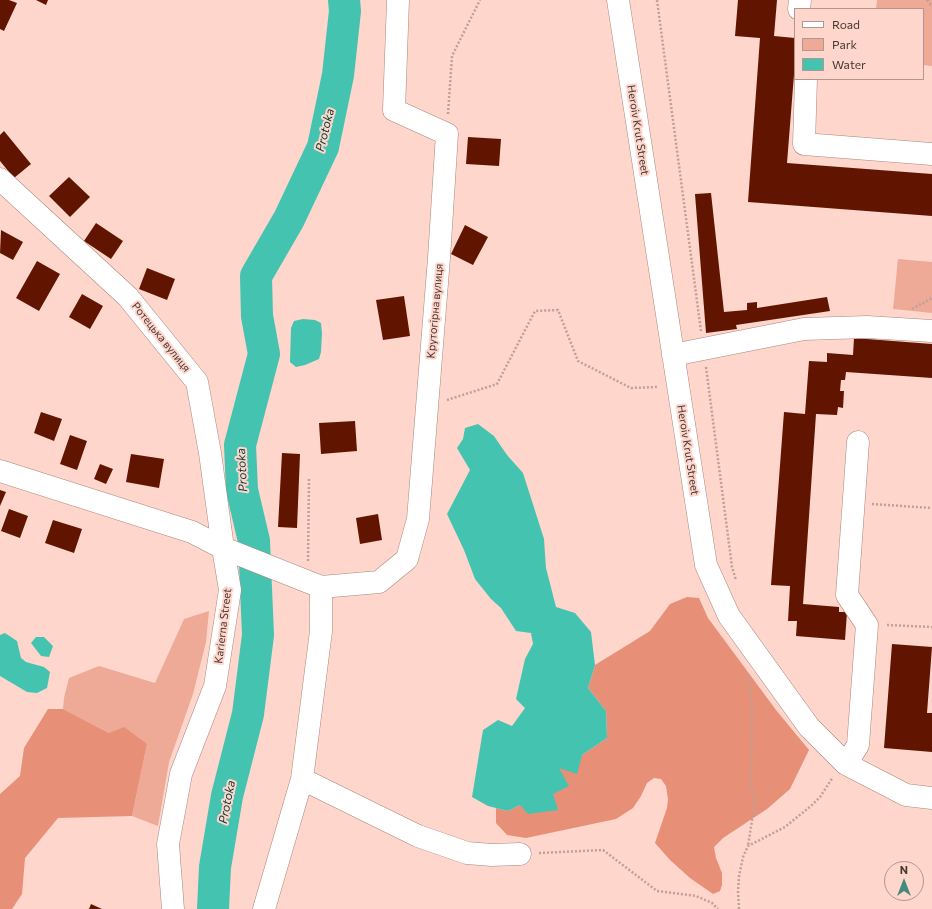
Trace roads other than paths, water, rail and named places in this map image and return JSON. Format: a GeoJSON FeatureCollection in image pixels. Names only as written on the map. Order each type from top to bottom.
{"type":"FeatureCollection","features":[{"type":"Feature","properties":{"kind":"street","name":"Крутогірна вулиця"},"geometry":{"type":"LineString","coordinates":[[321,587],[379,582],[407,559],[418,518],[439,258],[447,134],[394,110],[398,0]]}},
{"type":"Feature","properties":{"kind":"street","name":"Heroiv Krut Street"},"geometry":{"type":"LineString","coordinates":[[618,0],[672,355],[706,565],[729,616],[809,727],[846,764],[906,795],[932,798]]}},
{"type":"Feature","properties":{"kind":"street"},"geometry":{"type":"LineString","coordinates":[[806,80],[804,144],[932,154]]}},
{"type":"Feature","properties":{"kind":"street","name":"Ротецька вулиця"},"geometry":{"type":"LineString","coordinates":[[0,179],[128,297],[197,382],[210,453],[223,548]]}},
{"type":"Feature","properties":{"kind":"street"},"geometry":{"type":"LineString","coordinates":[[672,355],[804,329],[867,327],[932,331]]}},
{"type":"Feature","properties":{"kind":"street"},"geometry":{"type":"LineString","coordinates":[[846,764],[858,746],[866,625],[847,595],[858,442]]}},
{"type":"Feature","properties":{"kind":"street"},"geometry":{"type":"LineString","coordinates":[[0,471],[192,532],[248,559],[321,587],[321,631],[302,779],[264,909]]}},
{"type":"Feature","properties":{"kind":"street","name":"Karierna Street"},"geometry":{"type":"LineString","coordinates":[[173,909],[168,844],[181,774],[215,686],[230,590],[223,548]]}},
{"type":"Feature","properties":{"kind":"street"},"geometry":{"type":"LineString","coordinates":[[302,779],[418,836],[467,853],[492,855],[520,854]]}},
{"type":"Feature","properties":{"kind":"water"},"geometry":{"type":"Polygon","coordinates":[[[303,319],[315,320],[321,323],[321,352],[319,359],[296,367],[290,362],[291,328],[294,321],[303,319]]]}},
{"type":"Feature","properties":{"kind":"water"},"geometry":{"type":"Polygon","coordinates":[[[478,424],[494,436],[507,455],[523,473],[544,539],[546,568],[556,607],[575,613],[591,632],[595,665],[588,688],[606,711],[607,738],[582,755],[577,774],[559,768],[569,786],[553,794],[558,810],[528,814],[520,805],[508,811],[488,806],[472,797],[483,730],[498,720],[512,726],[525,708],[516,699],[525,659],[533,644],[531,633],[516,631],[501,608],[491,599],[475,579],[464,550],[447,514],[470,470],[457,448],[463,439],[465,428],[478,424]]]}},
{"type":"Feature","properties":{"kind":"water"},"geometry":{"type":"Polygon","coordinates":[[[5,633],[17,641],[21,658],[26,662],[44,667],[50,672],[47,688],[37,693],[27,692],[0,676],[0,635],[5,633]]]}},
{"type":"Feature","properties":{"kind":"water"},"geometry":{"type":"Polygon","coordinates":[[[36,637],[44,637],[53,646],[49,657],[41,656],[31,643],[36,637]]]}},
{"type":"Feature","properties":{"kind":"waterway","name":"Protoka"},"geometry":{"type":"LineString","coordinates":[[213,909],[215,867],[227,796],[248,714],[258,635],[254,541],[242,490],[240,445],[264,354],[257,316],[256,276],[289,219],[323,147],[338,75],[345,11],[344,0]]}}]}
